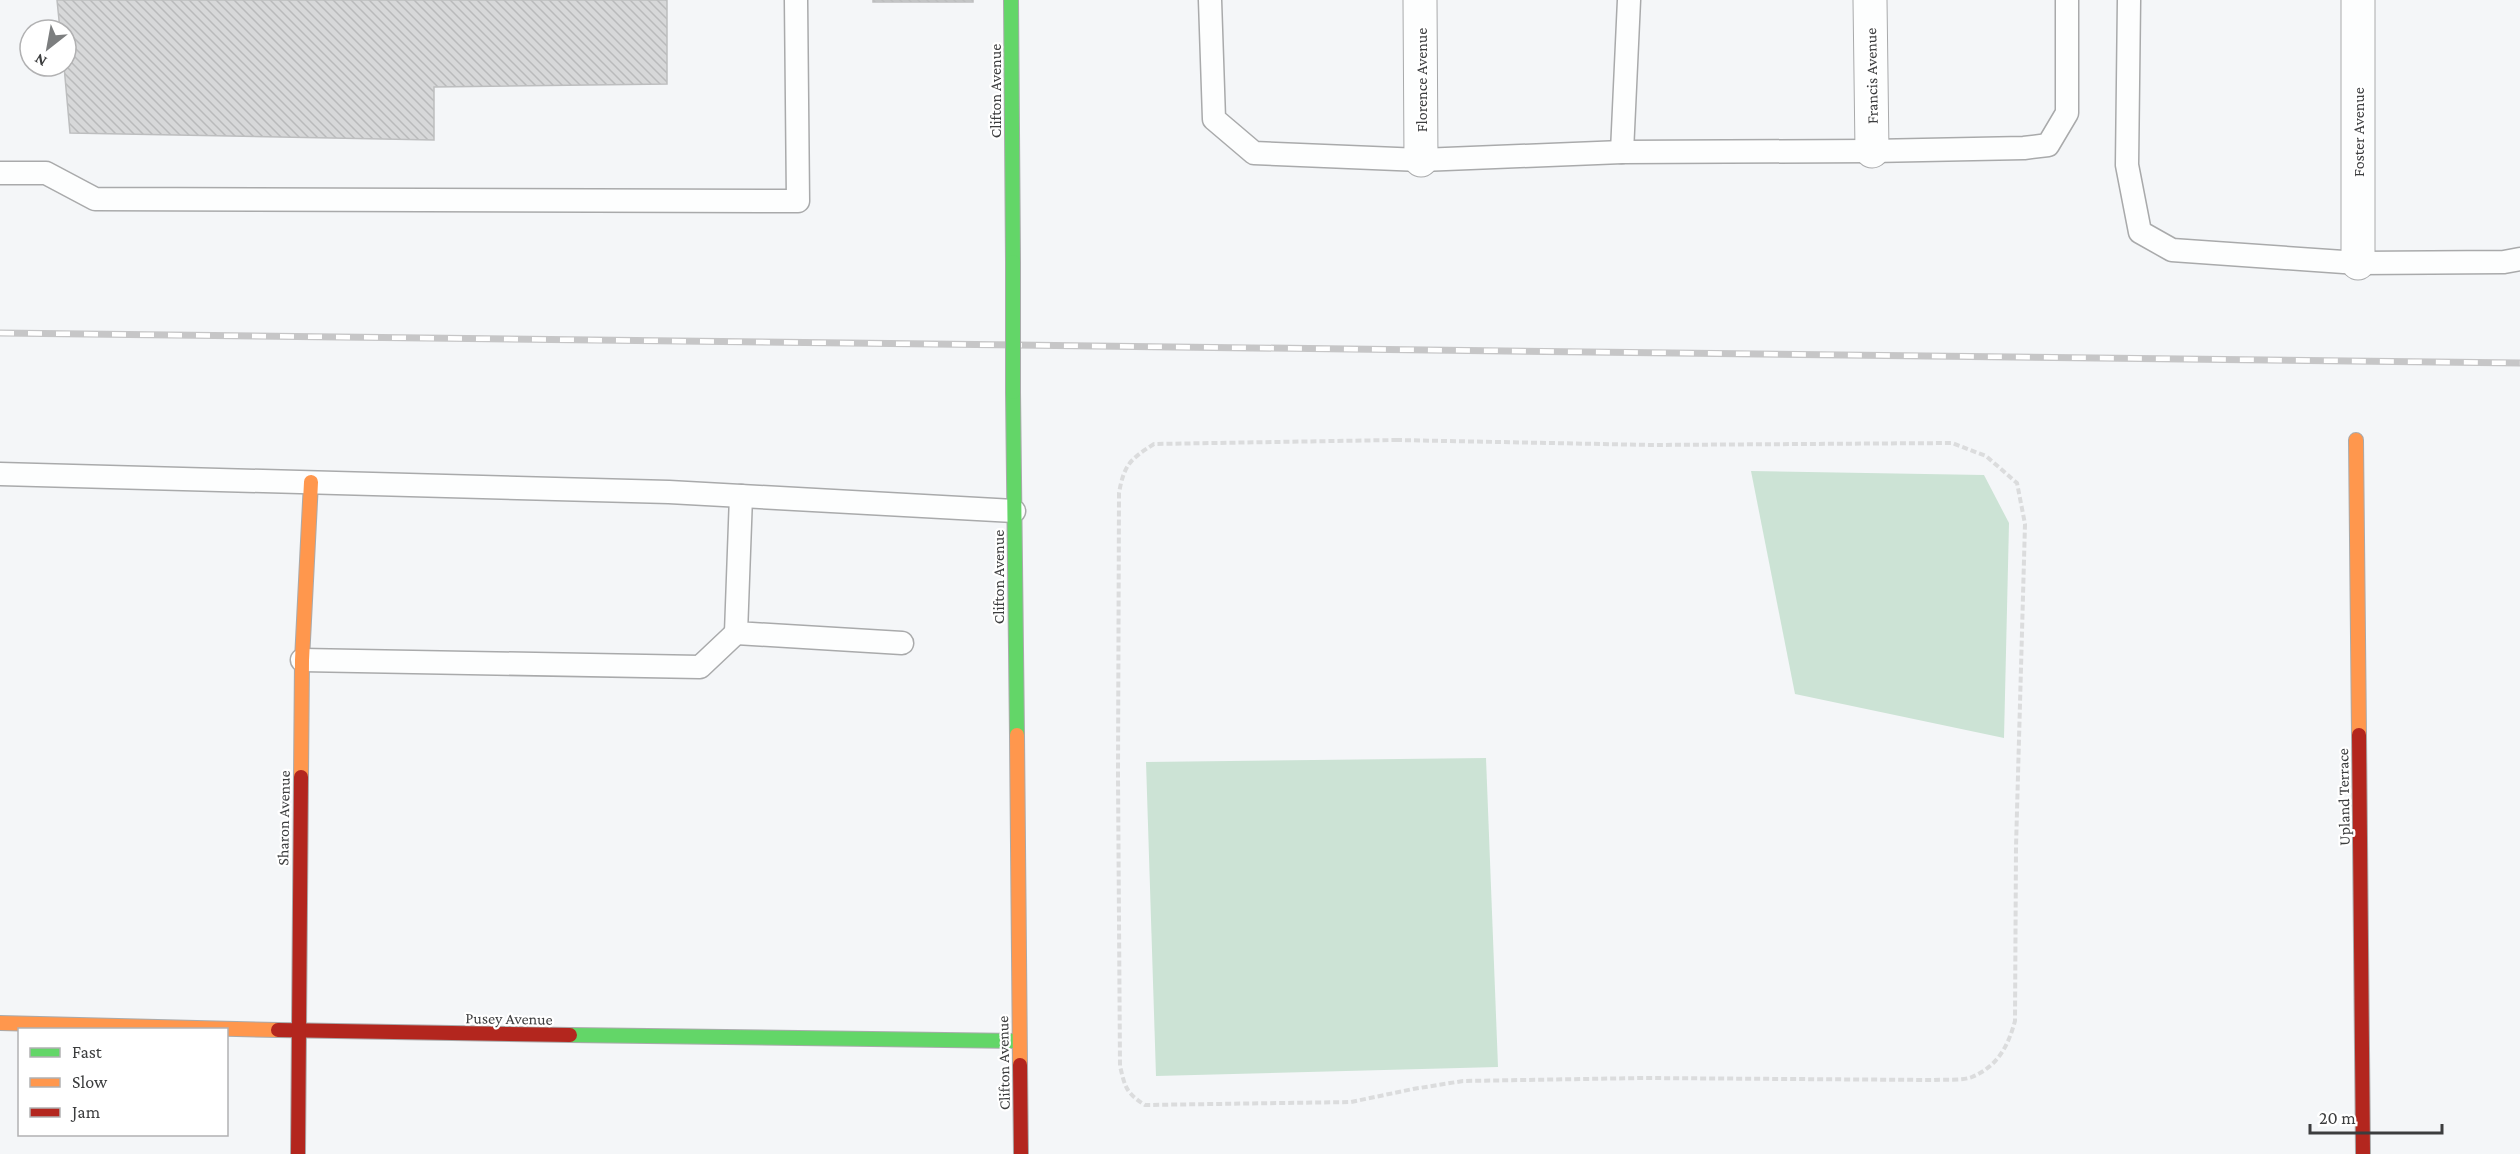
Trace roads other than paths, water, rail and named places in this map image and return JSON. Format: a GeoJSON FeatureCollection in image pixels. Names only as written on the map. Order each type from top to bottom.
{"type":"FeatureCollection","features":[{"type":"Feature","properties":{"kind":"street","name":"Clifton Avenue"},"geometry":{"type":"LineString","coordinates":[[1011,0],[1018,1041],[1021,1154]]}},
{"type":"Feature","properties":{"kind":"street","name":"Florence Avenue"},"geometry":{"type":"LineString","coordinates":[[1420,0],[1421,160]]}},
{"type":"Feature","properties":{"kind":"street","name":"Francis Avenue"},"geometry":{"type":"LineString","coordinates":[[1870,0],[1872,152]]}},
{"type":"Feature","properties":{"kind":"street","name":"Foster Avenue"},"geometry":{"type":"LineString","coordinates":[[2358,0],[2358,263]]}},
{"type":"Feature","properties":{"kind":"street","name":"Upland Terrace"},"geometry":{"type":"LineString","coordinates":[[2356,440],[2363,1154]]}},
{"type":"Feature","properties":{"kind":"street","name":"Sharon Avenue"},"geometry":{"type":"LineString","coordinates":[[298,1154],[297,1031],[302,660],[311,483]]}},
{"type":"Feature","properties":{"kind":"street","name":"Pusey Avenue"},"geometry":{"type":"LineString","coordinates":[[0,1023],[186,1028]]}},
{"type":"Feature","properties":{"kind":"street","name":"Pusey Avenue"},"geometry":{"type":"LineString","coordinates":[[228,1029],[1018,1041]]}},
{"type":"Feature","properties":{"kind":"lane"},"geometry":{"type":"LineString","coordinates":[[0,173],[46,173],[95,199],[798,201],[796,0]]}},
{"type":"Feature","properties":{"kind":"lane"},"geometry":{"type":"LineString","coordinates":[[1210,0],[1214,119],[1254,153],[1421,160],[1622,152],[1872,152],[2024,148],[2048,145],[2067,113],[2067,0]]}},
{"type":"Feature","properties":{"kind":"lane"},"geometry":{"type":"LineString","coordinates":[[1622,152],[1629,0]]}},
{"type":"Feature","properties":{"kind":"lane"},"geometry":{"type":"LineString","coordinates":[[2129,0],[2127,165],[2140,232],[2172,250],[2358,263],[2504,262],[2520,259]]}},
{"type":"Feature","properties":{"kind":"lane"},"geometry":{"type":"LineString","coordinates":[[0,474],[741,496],[1014,511]]}},
{"type":"Feature","properties":{"kind":"lane"},"geometry":{"type":"LineString","coordinates":[[302,660],[700,668],[736,633],[741,496]]}},
{"type":"Feature","properties":{"kind":"lane"},"geometry":{"type":"LineString","coordinates":[[736,633],[902,643]]}},
{"type":"Feature","properties":{"kind":"railway"},"geometry":{"type":"LineString","coordinates":[[0,333],[2520,363]]}}]}
